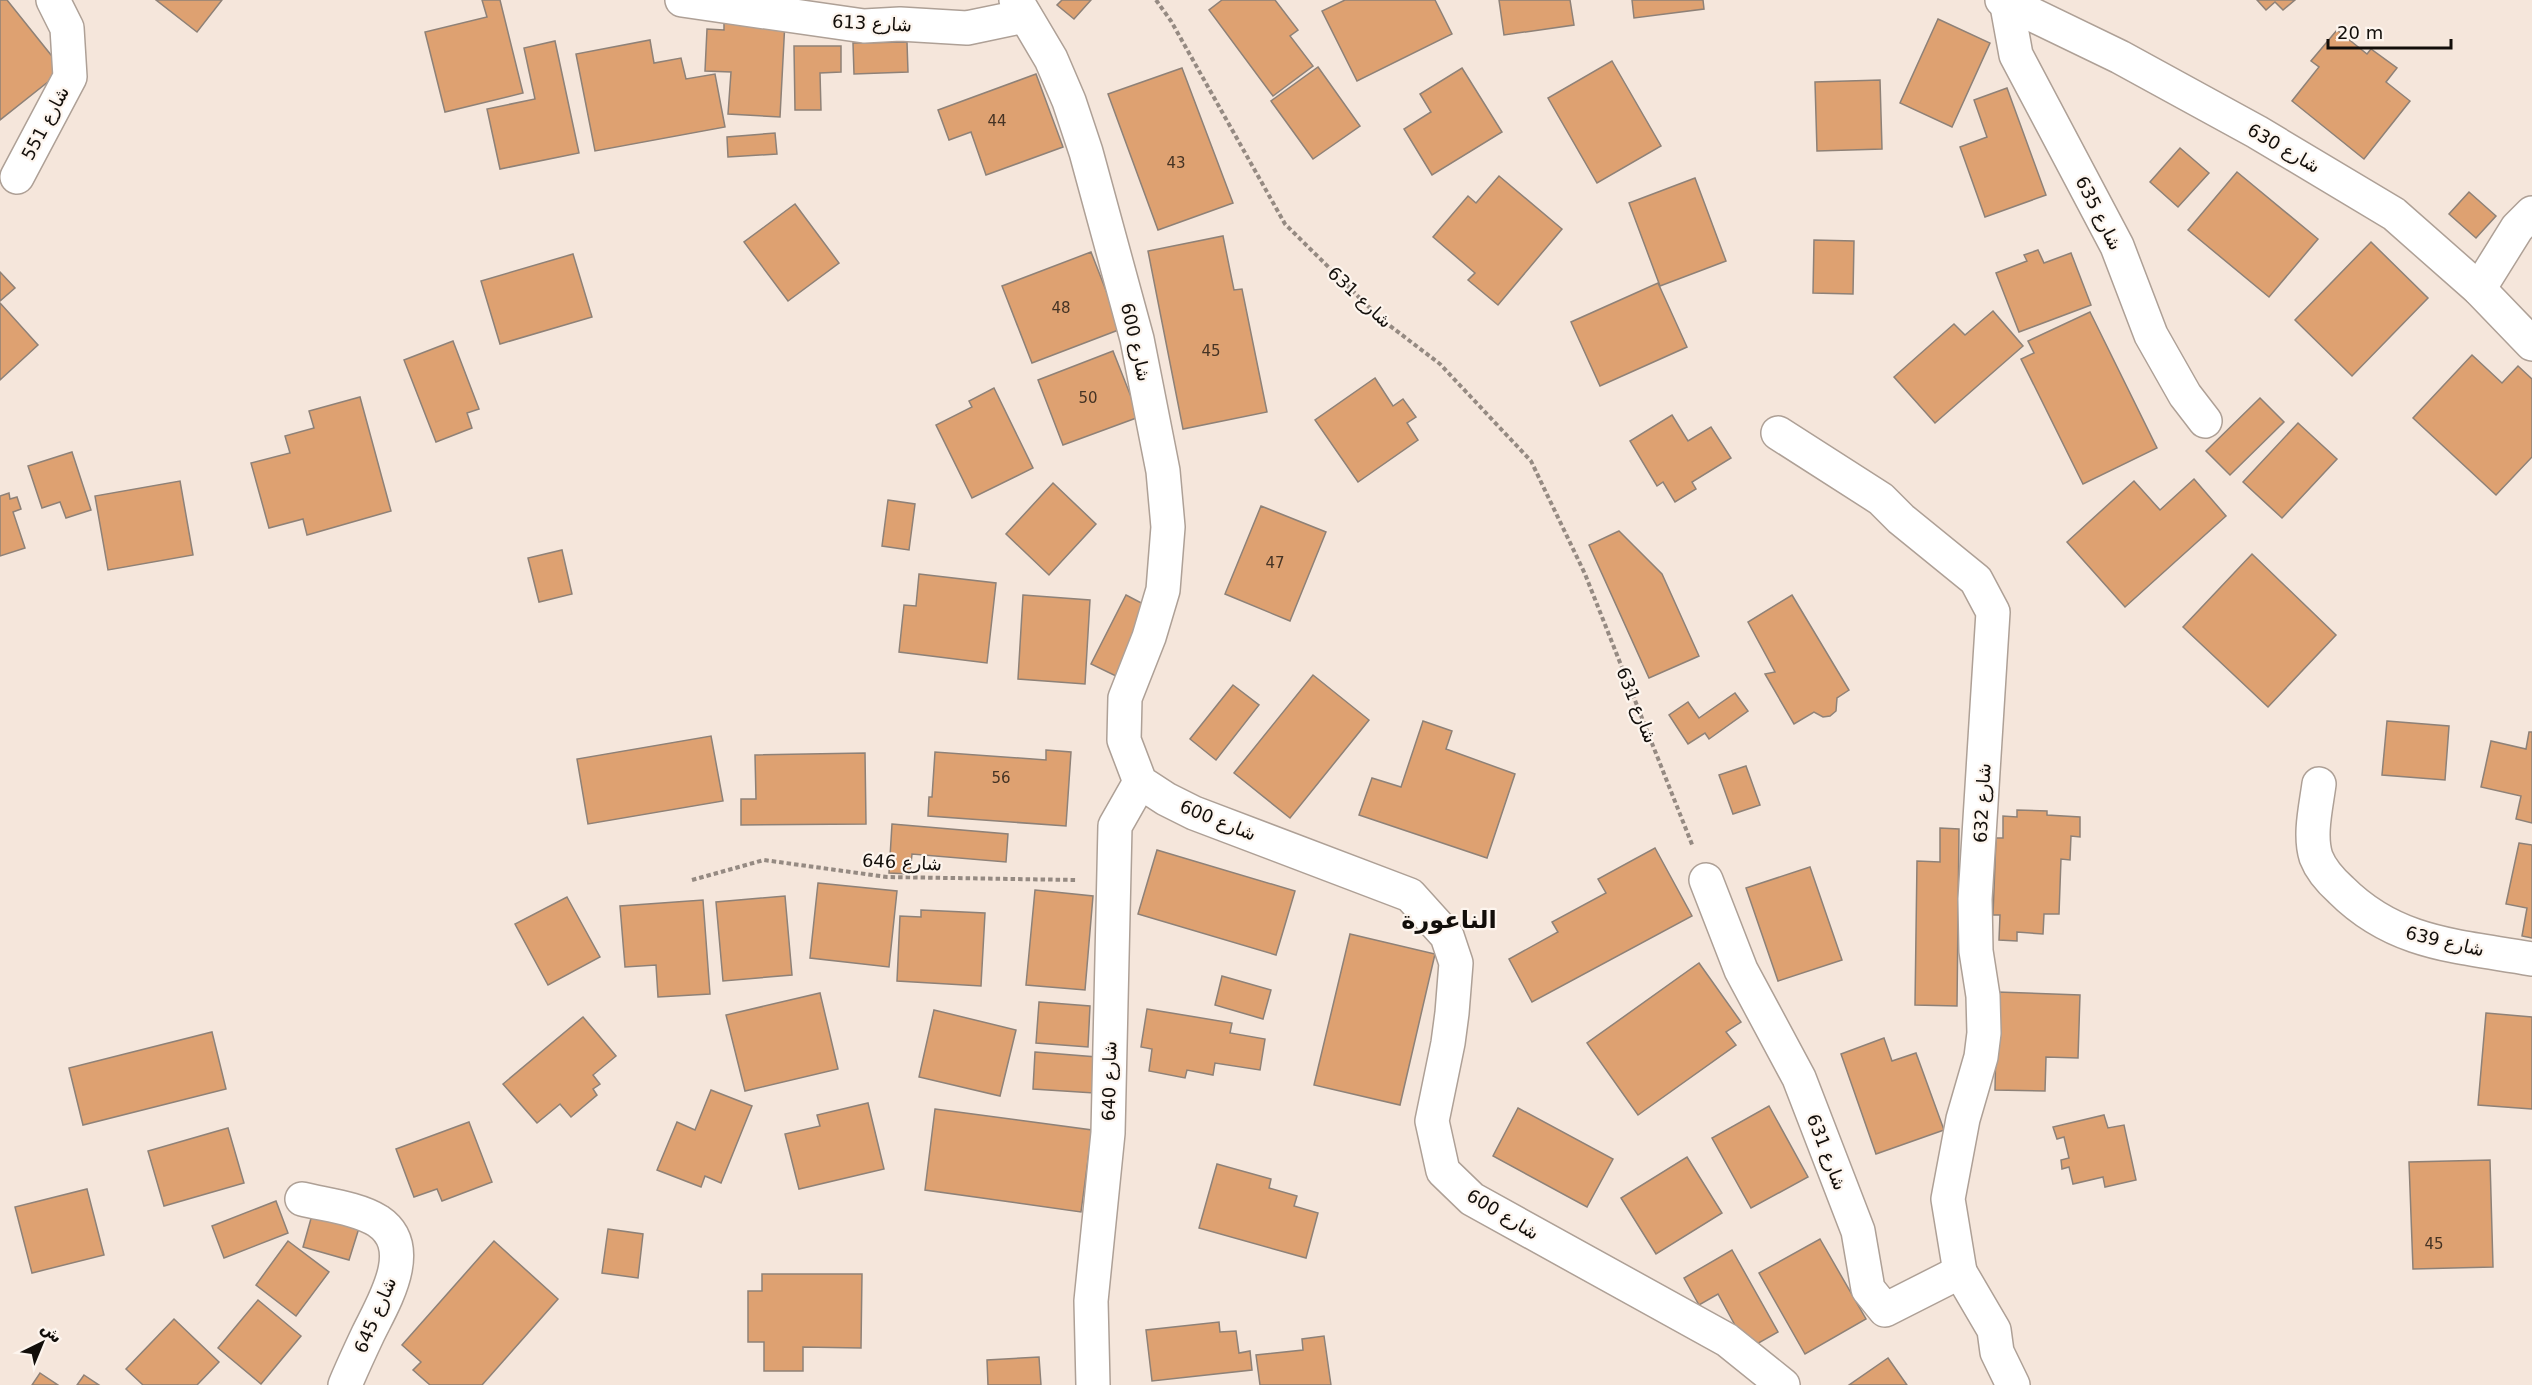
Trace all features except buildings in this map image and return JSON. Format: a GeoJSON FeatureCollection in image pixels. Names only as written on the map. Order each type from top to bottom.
{"type":"FeatureCollection","features":[{"type":"Feature","properties":{"kind":"street","name":"شارع 551"},"geometry":{"type":"LineString","coordinates":[[17,177],[70,77],[68,28],[53,0]]}},
{"type":"Feature","properties":{"kind":"street","name":"شارع 613"},"geometry":{"type":"LineString","coordinates":[[682,0],[864,26],[900,24],[967,28],[1021,8]]}},
{"type":"Feature","properties":{"kind":"street","name":"شارع 630"},"geometry":{"type":"LineString","coordinates":[[2004,0],[2120,57],[2332,175],[2394,214],[2479,290],[2532,344]]}},
{"type":"Feature","properties":{"kind":"street","name":"شارع 635"},"geometry":{"type":"LineString","coordinates":[[2004,0],[2016,55],[2117,246],[2151,335],[2185,395],[2205,421]]}},
{"type":"Feature","properties":{"kind":"street","name":"شارع 600"},"geometry":{"type":"LineString","coordinates":[[1021,8],[1051,59],[1069,101],[1086,152],[1137,339],[1156,427],[1168,527],[1163,590],[1149,637],[1125,698],[1124,740],[1140,782],[1194,813],[1410,895],[1447,936],[1456,963],[1448,1043],[1432,1121],[1443,1172],[1472,1199],[1727,1340],[1783,1385]]}},
{"type":"Feature","properties":{"kind":"street"},"geometry":{"type":"LineString","coordinates":[[2479,290],[2517,228],[2532,213]]}},
{"type":"Feature","properties":{"kind":"street","name":"شارع 632"},"geometry":{"type":"LineString","coordinates":[[1778,433],[1881,499],[1901,519],[1976,580],[1993,612],[1975,899],[1976,951],[1983,996],[1984,1033],[1981,1057],[1963,1119],[1948,1199],[1960,1272]]}},
{"type":"Feature","properties":{"kind":"street","name":"شارع 640"},"geometry":{"type":"LineString","coordinates":[[1093,1385],[1091,1301],[1108,1133],[1115,826],[1140,782]]}},
{"type":"Feature","properties":{"kind":"street","name":"شارع 639"},"geometry":{"type":"LineString","coordinates":[[2319,784],[2314,828],[2316,857],[2323,871],[2353,902],[2388,926],[2417,938],[2532,959]]}},
{"type":"Feature","properties":{"kind":"street","name":"شارع 631"},"geometry":{"type":"LineString","coordinates":[[1706,880],[1741,970],[1799,1078],[1858,1231],[1868,1289],[1885,1310],[1960,1272]]}},
{"type":"Feature","properties":{"kind":"street","name":"شارع 645"},"geometry":{"type":"LineString","coordinates":[[302,1199],[377,1220],[387,1229],[394,1241],[397,1259],[391,1287],[345,1385]]}},
{"type":"Feature","properties":{"kind":"street"},"geometry":{"type":"LineString","coordinates":[[1960,1272],[1994,1330],[1997,1352],[2013,1385]]}},
{"type":"Feature","properties":{"kind":"path","name":"شارع 631"},"geometry":{"type":"LineString","coordinates":[[1156,0],[1171,21],[1285,224],[1381,319],[1440,364],[1531,461],[1586,574],[1706,880]]}},
{"type":"Feature","properties":{"kind":"path","name":"شارع 646"},"geometry":{"type":"LineString","coordinates":[[692,879],[764,860],[886,877],[1114,881]]}},
{"type":"Feature","properties":{"kind":"district","name":"الناعورة"},"geometry":{"type":"Point","coordinates":[1449,920]}}]}
